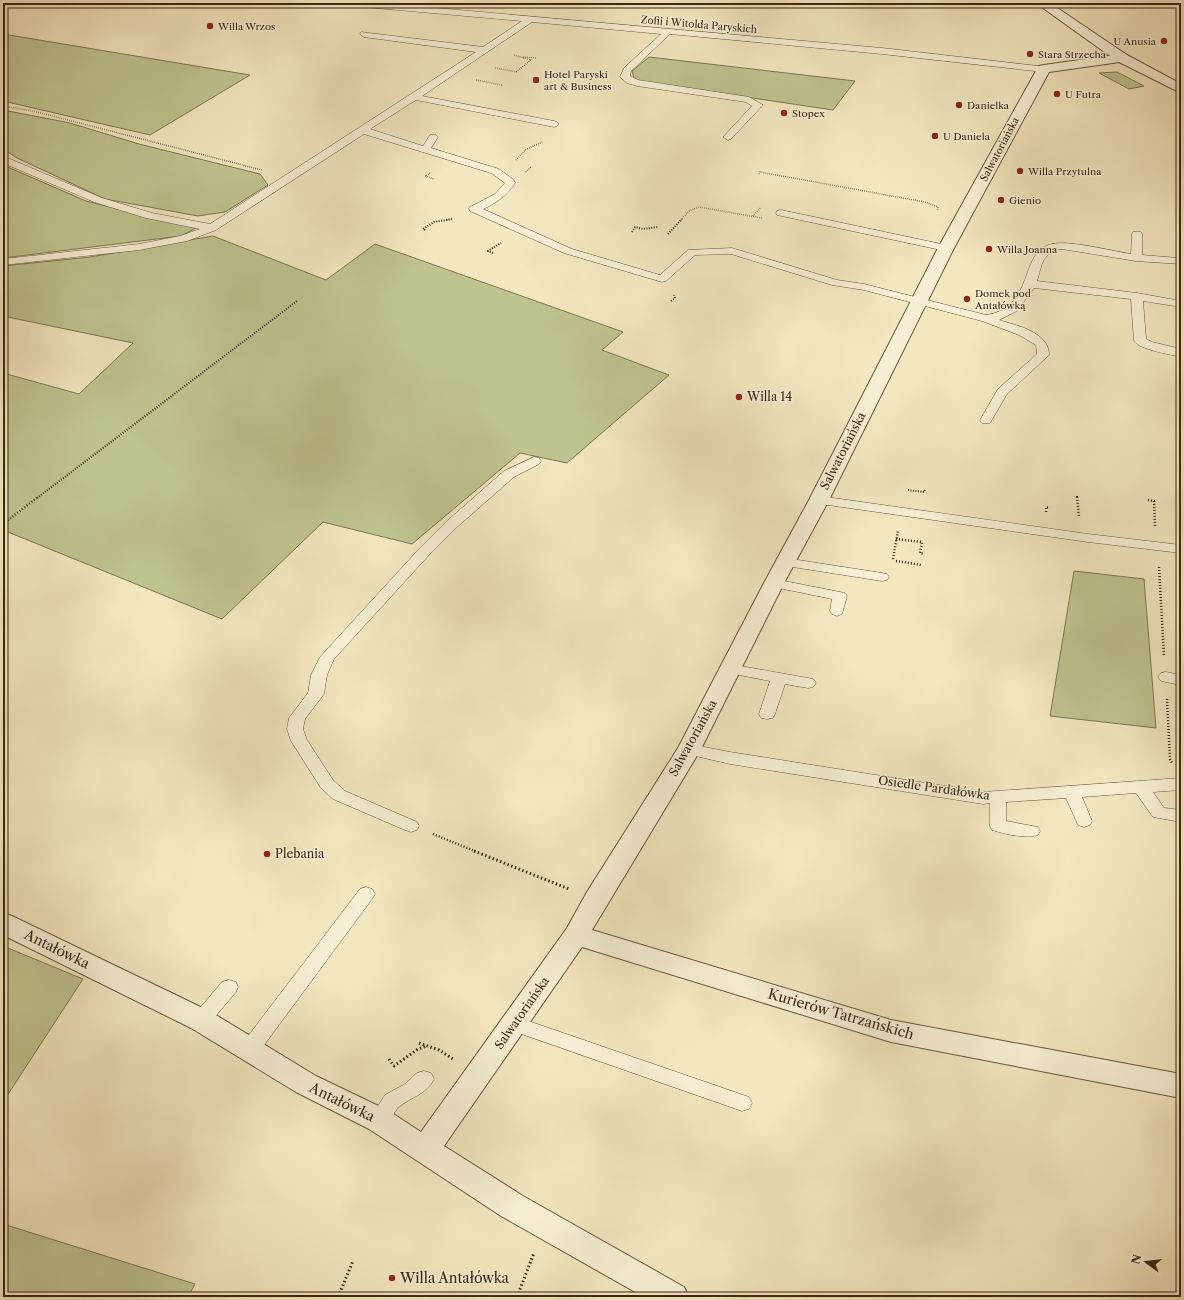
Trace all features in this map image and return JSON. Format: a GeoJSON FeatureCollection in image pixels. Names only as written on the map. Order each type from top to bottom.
{"type":"FeatureCollection","features":[{"type":"Feature","properties":{"kind":"street"},"geometry":{"type":"LineString","coordinates":[[1042,3],[1122,58],[1181,89]]}},
{"type":"Feature","properties":{"kind":"street"},"geometry":{"type":"LineString","coordinates":[[1044,69],[1122,58]]}},
{"type":"Feature","properties":{"kind":"street","name":"Salwatoriańska"},"geometry":{"type":"LineString","coordinates":[[425,1150],[576,935],[596,899],[688,749],[785,562],[819,500],[946,248],[1044,69]]}},
{"type":"Feature","properties":{"kind":"street","name":"Antałówka"},"geometry":{"type":"LineString","coordinates":[[3,923],[201,1020],[306,1084],[379,1120],[512,1206],[673,1297]]}},
{"type":"Feature","properties":{"kind":"street","name":"Kurierów Tatrzańskich"},"geometry":{"type":"LineString","coordinates":[[576,935],[891,1032],[1181,1086]]}},
{"type":"Feature","properties":{"kind":"lane","name":"Zofii i Witolda Paryskich"},"geometry":{"type":"LineString","coordinates":[[352,3],[882,51],[1044,69]]}},
{"type":"Feature","properties":{"kind":"lane"},"geometry":{"type":"LineString","coordinates":[[3,262],[139,247],[183,240],[212,228],[531,19]]}},
{"type":"Feature","properties":{"kind":"lane"},"geometry":{"type":"LineString","coordinates":[[668,32],[627,70],[625,77],[637,84],[749,100],[758,105],[728,137]]}},
{"type":"Feature","properties":{"kind":"lane"},"geometry":{"type":"LineString","coordinates":[[364,34],[484,50]]}},
{"type":"Feature","properties":{"kind":"lane"},"geometry":{"type":"LineString","coordinates":[[414,97],[554,124]]}},
{"type":"Feature","properties":{"kind":"lane"},"geometry":{"type":"LineString","coordinates":[[362,130],[495,171],[510,180],[510,183],[503,192],[474,210],[544,242],[590,259],[662,279],[692,252],[732,251],[836,283],[864,287],[986,319],[1038,341],[1043,349],[1044,355],[1002,392],[986,420]]}},
{"type":"Feature","properties":{"kind":"lane"},"geometry":{"type":"LineString","coordinates":[[425,150],[433,137]]}},
{"type":"Feature","properties":{"kind":"lane"},"geometry":{"type":"LineString","coordinates":[[3,159],[98,200],[150,216],[212,228]]}},
{"type":"Feature","properties":{"kind":"lane"},"geometry":{"type":"LineString","coordinates":[[781,212],[946,248]]}},
{"type":"Feature","properties":{"kind":"lane"},"geometry":{"type":"LineString","coordinates":[[1136,258],[1137,234]]}},
{"type":"Feature","properties":{"kind":"lane"},"geometry":{"type":"LineString","coordinates":[[986,319],[1004,316],[1014,309],[1030,285],[1040,255],[1044,249],[1053,246],[1062,246],[1136,258],[1178,261]]}},
{"type":"Feature","properties":{"kind":"lane"},"geometry":{"type":"LineString","coordinates":[[1030,285],[1137,296],[1181,304]]}},
{"type":"Feature","properties":{"kind":"lane"},"geometry":{"type":"LineString","coordinates":[[1137,296],[1140,341],[1148,345],[1181,353]]}},
{"type":"Feature","properties":{"kind":"lane"},"geometry":{"type":"LineString","coordinates":[[411,826],[339,795],[327,784],[299,742],[295,729],[296,718],[316,694],[319,675],[328,657],[424,552],[452,524],[509,474],[534,461]]}},
{"type":"Feature","properties":{"kind":"lane"},"geometry":{"type":"LineString","coordinates":[[819,500],[1157,547],[1181,549]]}},
{"type":"Feature","properties":{"kind":"lane"},"geometry":{"type":"LineString","coordinates":[[785,562],[882,577]]}},
{"type":"Feature","properties":{"kind":"lane"},"geometry":{"type":"LineString","coordinates":[[774,583],[840,596],[837,611]]}},
{"type":"Feature","properties":{"kind":"lane"},"geometry":{"type":"LineString","coordinates":[[730,669],[808,683]]}},
{"type":"Feature","properties":{"kind":"lane"},"geometry":{"type":"LineString","coordinates":[[1166,677],[1181,680]]}},
{"type":"Feature","properties":{"kind":"lane"},"geometry":{"type":"LineString","coordinates":[[767,714],[779,678]]}},
{"type":"Feature","properties":{"kind":"lane","name":"Osiedle Pardałówka"},"geometry":{"type":"LineString","coordinates":[[688,749],[730,758],[975,796],[1072,792],[1181,784]]}},
{"type":"Feature","properties":{"kind":"lane"},"geometry":{"type":"LineString","coordinates":[[1142,787],[1159,813],[1181,816]]}},
{"type":"Feature","properties":{"kind":"lane"},"geometry":{"type":"LineString","coordinates":[[1072,792],[1084,821]]}},
{"type":"Feature","properties":{"kind":"lane"},"geometry":{"type":"LineString","coordinates":[[998,796],[998,826],[1032,831]]}},
{"type":"Feature","properties":{"kind":"lane"},"geometry":{"type":"LineString","coordinates":[[249,1050],[366,894]]}},
{"type":"Feature","properties":{"kind":"lane"},"geometry":{"type":"LineString","coordinates":[[201,1020],[229,987]]}},
{"type":"Feature","properties":{"kind":"lane"},"geometry":{"type":"LineString","coordinates":[[514,1024],[742,1104]]}},
{"type":"Feature","properties":{"kind":"lane"},"geometry":{"type":"LineString","coordinates":[[379,1120],[392,1101],[412,1090],[424,1079]]}},
{"type":"Feature","properties":{"kind":"path"},"geometry":{"type":"LineString","coordinates":[[513,55],[536,58]]}},
{"type":"Feature","properties":{"kind":"path"},"geometry":{"type":"LineString","coordinates":[[494,68],[517,72],[531,60],[523,57]]}},
{"type":"Feature","properties":{"kind":"path"},"geometry":{"type":"LineString","coordinates":[[476,80],[502,85]]}},
{"type":"Feature","properties":{"kind":"path"},"geometry":{"type":"LineString","coordinates":[[3,106],[40,113],[289,177]]}},
{"type":"Feature","properties":{"kind":"path"},"geometry":{"type":"LineString","coordinates":[[515,161],[525,150],[535,144],[548,141]]}},
{"type":"Feature","properties":{"kind":"path"},"geometry":{"type":"LineString","coordinates":[[759,174],[760,172],[935,204],[938,209],[923,238],[915,237],[910,241]]}},
{"type":"Feature","properties":{"kind":"path"},"geometry":{"type":"LineString","coordinates":[[668,234],[689,211],[695,207],[730,211],[768,219]]}},
{"type":"Feature","properties":{"kind":"path"},"geometry":{"type":"LineString","coordinates":[[425,230],[423,229],[434,222],[452,219]]}},
{"type":"Feature","properties":{"kind":"path"},"geometry":{"type":"LineString","coordinates":[[632,232],[635,228],[644,229],[658,227]]}},
{"type":"Feature","properties":{"kind":"path"},"geometry":{"type":"LineString","coordinates":[[3,524],[297,301]]}},
{"type":"Feature","properties":{"kind":"path"},"geometry":{"type":"LineString","coordinates":[[1148,500],[1154,501],[1157,547]]}},
{"type":"Feature","properties":{"kind":"path"},"geometry":{"type":"LineString","coordinates":[[893,560],[899,525]]}},
{"type":"Feature","properties":{"kind":"path"},"geometry":{"type":"LineString","coordinates":[[896,539],[922,542],[920,553],[924,554]]}},
{"type":"Feature","properties":{"kind":"path"},"geometry":{"type":"LineString","coordinates":[[1159,566],[1166,677]]}},
{"type":"Feature","properties":{"kind":"path"},"geometry":{"type":"LineString","coordinates":[[1167,702],[1170,759],[1174,766]]}},
{"type":"Feature","properties":{"kind":"path"},"geometry":{"type":"LineString","coordinates":[[411,826],[596,899]]}},
{"type":"Feature","properties":{"kind":"path"},"geometry":{"type":"LineString","coordinates":[[420,1043],[439,1050],[459,1064],[479,1074]]}},
{"type":"Feature","properties":{"kind":"path"},"geometry":{"type":"LineString","coordinates":[[389,1059],[394,1066],[418,1049],[427,1046]]}},
{"type":"Feature","properties":{"kind":"path"},"geometry":{"type":"LineString","coordinates":[[516,1297],[534,1253],[544,1259],[561,1233]]}},
{"type":"Feature","properties":{"kind":"path"},"geometry":{"type":"LineString","coordinates":[[338,1297],[353,1261]]}},
{"type":"Feature","properties":{"kind":"green space"},"geometry":{"type":"Polygon","coordinates":[[[3,34],[250,75],[150,135],[3,101],[3,34]]]}},
{"type":"Feature","properties":{"kind":"green space"},"geometry":{"type":"Polygon","coordinates":[[[649,57],[855,81],[833,110],[639,81],[634,78],[632,71],[649,57]]]}},
{"type":"Feature","properties":{"kind":"green space"},"geometry":{"type":"Polygon","coordinates":[[[1117,72],[1144,86],[1129,89],[1099,73],[1117,72]]]}},
{"type":"Feature","properties":{"kind":"green space"},"geometry":{"type":"Polygon","coordinates":[[[3,110],[70,123],[139,144],[260,174],[268,185],[225,212],[198,216],[105,199],[17,158],[3,149],[3,110]]]}},
{"type":"Feature","properties":{"kind":"green space"},"geometry":{"type":"Polygon","coordinates":[[[3,165],[86,201],[196,228],[181,236],[3,258],[3,165]]]}},
{"type":"Feature","properties":{"kind":"green space"},"geometry":{"type":"Polygon","coordinates":[[[213,236],[326,280],[375,244],[623,332],[602,350],[669,375],[567,463],[520,453],[412,544],[323,522],[222,619],[3,530],[3,373],[79,394],[133,343],[3,316],[3,266],[90,257],[213,236]]]}},
{"type":"Feature","properties":{"kind":"green space"},"geometry":{"type":"Polygon","coordinates":[[[1074,571],[1144,579],[1156,728],[1050,716],[1074,571]]]}},
{"type":"Feature","properties":{"kind":"green space"},"geometry":{"type":"Polygon","coordinates":[[[3,946],[83,979],[3,1102],[3,946]]]}},
{"type":"Feature","properties":{"kind":"green space"},"geometry":{"type":"Polygon","coordinates":[[[3,1224],[195,1284],[188,1297],[3,1297],[3,1224]]]}},
{"type":"Feature","properties":{"kind":"place","name":"Willa Wrzos"},"geometry":{"type":"Point","coordinates":[210,26]}},
{"type":"Feature","properties":{"kind":"place","name":"U Anusia"},"geometry":{"type":"Point","coordinates":[1164,41]}},
{"type":"Feature","properties":{"kind":"place","name":"Stara Strzecha"},"geometry":{"type":"Point","coordinates":[1030,54]}},
{"type":"Feature","properties":{"kind":"place","name":"Hotel Paryski art & Business"},"geometry":{"type":"Point","coordinates":[536,80]}},
{"type":"Feature","properties":{"kind":"place","name":"U Futra"},"geometry":{"type":"Point","coordinates":[1057,94]}},
{"type":"Feature","properties":{"kind":"place","name":"Danielka"},"geometry":{"type":"Point","coordinates":[959,105]}},
{"type":"Feature","properties":{"kind":"place","name":"Stopex"},"geometry":{"type":"Point","coordinates":[784,113]}},
{"type":"Feature","properties":{"kind":"place","name":"U Daniela"},"geometry":{"type":"Point","coordinates":[935,136]}},
{"type":"Feature","properties":{"kind":"place","name":"Willa Przytulna"},"geometry":{"type":"Point","coordinates":[1020,171]}},
{"type":"Feature","properties":{"kind":"place","name":"Gienio"},"geometry":{"type":"Point","coordinates":[1001,200]}},
{"type":"Feature","properties":{"kind":"place","name":"Willa Joanna"},"geometry":{"type":"Point","coordinates":[989,249]}},
{"type":"Feature","properties":{"kind":"place","name":"Domek pod Antałówką"},"geometry":{"type":"Point","coordinates":[967,299]}},
{"type":"Feature","properties":{"kind":"place","name":"Willa 14"},"geometry":{"type":"Point","coordinates":[739,397]}},
{"type":"Feature","properties":{"kind":"place","name":"Plebania"},"geometry":{"type":"Point","coordinates":[267,854]}},
{"type":"Feature","properties":{"kind":"place","name":"Willa Antałówka"},"geometry":{"type":"Point","coordinates":[392,1278]}}]}
